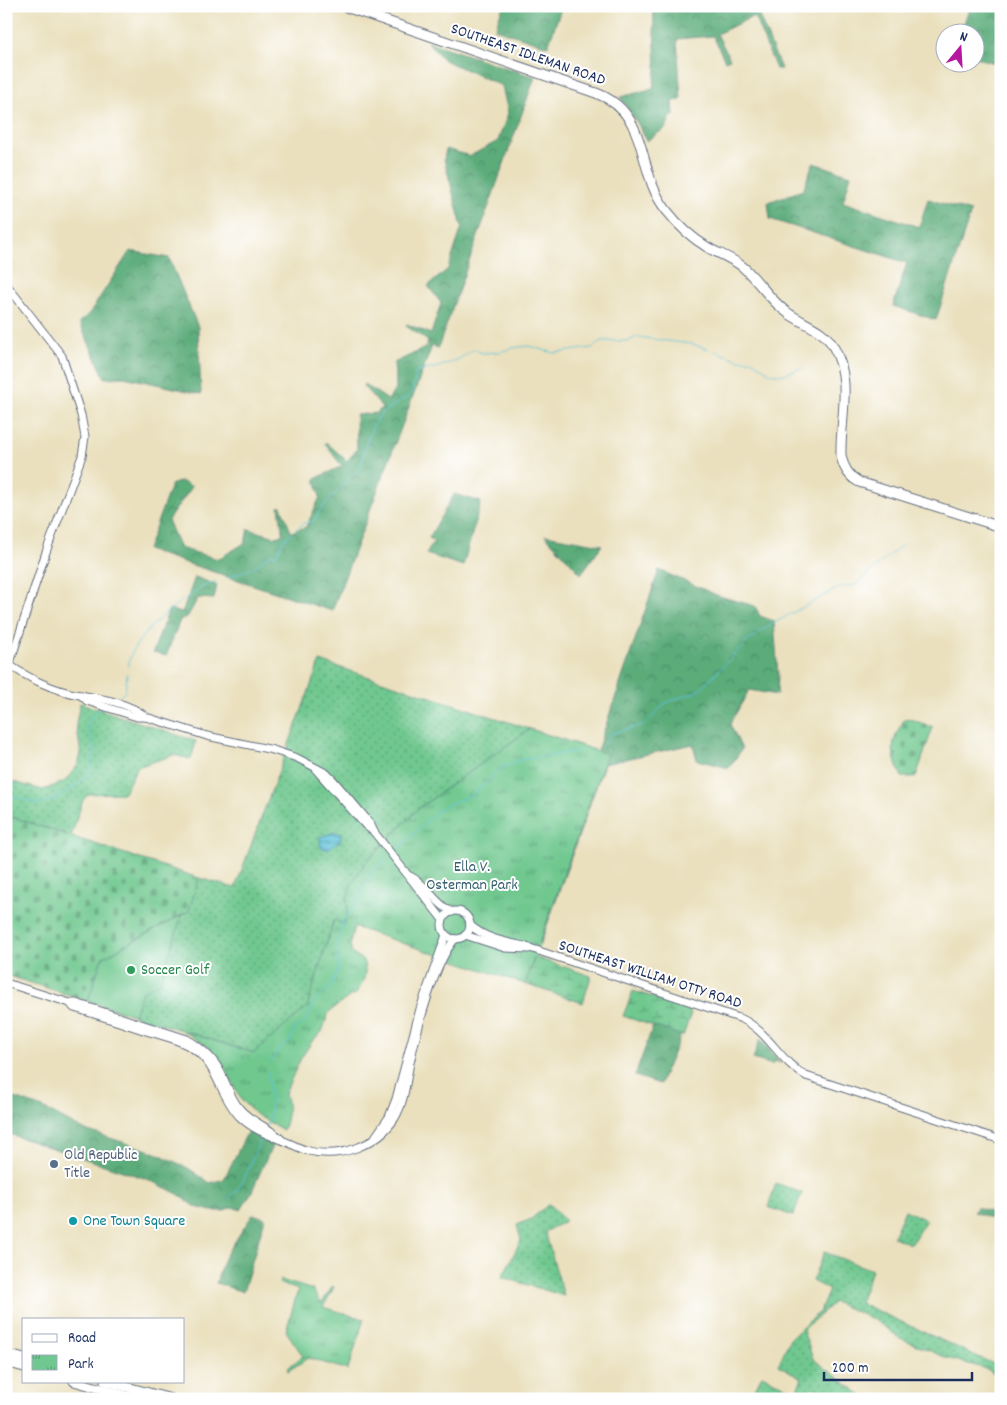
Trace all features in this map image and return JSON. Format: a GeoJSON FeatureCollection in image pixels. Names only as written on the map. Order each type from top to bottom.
{"type":"FeatureCollection","features":[{"type":"Feature","properties":{"kind":"main road","name":"SOUTHEAST IDLEMAN ROAD"},"geometry":{"type":"LineString","coordinates":[[343,6],[596,93],[618,104],[634,129],[657,197],[669,214],[700,243],[742,266],[781,308],[823,334],[831,343],[838,357],[843,378],[845,399],[841,451],[843,464],[850,476],[864,484],[1001,527]]}},
{"type":"Feature","properties":{"kind":"main road"},"geometry":{"type":"LineString","coordinates":[[6,1354],[22,1358]]}},
{"type":"Feature","properties":{"kind":"main road"},"geometry":{"type":"LineString","coordinates":[[6,1362],[22,1366]]}},
{"type":"Feature","properties":{"kind":"main road"},"geometry":{"type":"LineString","coordinates":[[78,1382],[137,1399]]}},
{"type":"Feature","properties":{"kind":"main road"},"geometry":{"type":"LineString","coordinates":[[109,1382],[170,1399]]}},
{"type":"Feature","properties":{"kind":"main road"},"geometry":{"type":"LineString","coordinates":[[95,1387],[101,1385],[114,1388],[116,1384]]}},
{"type":"Feature","properties":{"kind":"street"},"geometry":{"type":"LineString","coordinates":[[6,284],[60,353],[67,369],[84,427],[83,450],[8,664],[6,675]]}},
{"type":"Feature","properties":{"kind":"street"},"geometry":{"type":"LineString","coordinates":[[8,664],[35,680],[81,695],[96,704],[206,736],[280,752],[296,758],[317,771],[326,773],[370,823],[374,832],[443,920]]}},
{"type":"Feature","properties":{"kind":"street"},"geometry":{"type":"LineString","coordinates":[[81,695],[89,695],[140,712],[146,717]]}},
{"type":"Feature","properties":{"kind":"street"},"geometry":{"type":"LineString","coordinates":[[6,983],[70,1004],[74,1008],[176,1040],[195,1050],[213,1070],[229,1103],[239,1116],[254,1124],[272,1138],[282,1140],[307,1151],[333,1153],[350,1150],[381,1134],[389,1126],[398,1110],[431,992],[455,939],[465,935],[470,925],[465,916],[443,907],[417,879],[410,876]]}},
{"type":"Feature","properties":{"kind":"street"},"geometry":{"type":"LineString","coordinates":[[375,1137],[389,1117],[396,1100],[420,1009],[446,935],[442,925],[443,920],[452,912]]}},
{"type":"Feature","properties":{"kind":"street","name":"SOUTHEAST WILLIAM OTTY ROAD"},"geometry":{"type":"LineString","coordinates":[[470,925],[497,940],[742,1019],[760,1031],[790,1064],[806,1076],[1001,1140]]}},
{"type":"Feature","properties":{"kind":"street"},"geometry":{"type":"LineString","coordinates":[[446,935],[455,939]]}},
{"type":"Feature","properties":{"kind":"street","name":"SOUTHEAST WILLIAM OTTY ROAD"},"geometry":{"type":"LineString","coordinates":[[465,935],[505,948],[529,949]]}},
{"type":"Feature","properties":{"kind":"green space"},"geometry":{"type":"Polygon","coordinates":[[[503,6],[562,6],[548,46],[495,29],[503,6]]]}},
{"type":"Feature","properties":{"kind":"green space"},"geometry":{"type":"Polygon","coordinates":[[[653,6],[755,6],[781,69],[776,69],[754,16],[717,34],[730,59],[725,61],[713,36],[677,39],[681,100],[673,101],[674,116],[671,116],[666,128],[646,141],[638,124],[620,97],[653,89],[656,69],[653,6]]]}},
{"type":"Feature","properties":{"kind":"green space"},"geometry":{"type":"Polygon","coordinates":[[[970,6],[1001,6],[1001,65],[984,60],[984,22],[964,22],[970,6]]]}},
{"type":"Feature","properties":{"kind":"green space"},"geometry":{"type":"Polygon","coordinates":[[[428,42],[535,77],[438,348],[432,346],[332,611],[147,550],[171,485],[181,481],[192,487],[168,520],[180,548],[218,559],[245,543],[248,529],[276,537],[283,534],[279,507],[281,506],[291,532],[306,527],[320,497],[315,479],[342,466],[325,444],[326,442],[347,461],[357,449],[356,415],[377,413],[382,407],[363,386],[364,384],[388,400],[396,388],[394,363],[427,347],[428,341],[406,326],[407,324],[431,334],[441,303],[428,286],[448,269],[462,227],[444,159],[446,149],[470,156],[498,141],[508,113],[502,86],[444,60],[428,42]]]}},
{"type":"Feature","properties":{"kind":"green space"},"geometry":{"type":"Polygon","coordinates":[[[813,163],[851,175],[843,202],[919,227],[928,199],[971,212],[936,320],[893,306],[907,263],[770,219],[768,202],[803,190],[813,163]]]}},
{"type":"Feature","properties":{"kind":"green space"},"geometry":{"type":"Polygon","coordinates":[[[130,251],[169,258],[198,327],[201,394],[124,377],[105,378],[79,322],[89,314],[130,251]]]}},
{"type":"Feature","properties":{"kind":"green space"},"geometry":{"type":"Polygon","coordinates":[[[454,494],[481,502],[463,566],[426,554],[434,541],[429,538],[454,494]]]}},
{"type":"Feature","properties":{"kind":"green space"},"geometry":{"type":"Polygon","coordinates":[[[545,535],[602,545],[581,574],[545,535]]]}},
{"type":"Feature","properties":{"kind":"green space"},"geometry":{"type":"Polygon","coordinates":[[[659,570],[719,596],[755,606],[760,616],[774,621],[778,675],[777,695],[749,690],[730,724],[742,749],[729,768],[697,760],[693,744],[604,764],[540,945],[412,821],[419,808],[530,729],[597,751],[659,570]]]}},
{"type":"Feature","properties":{"kind":"green space"},"geometry":{"type":"Polygon","coordinates":[[[195,577],[217,585],[214,599],[198,598],[188,616],[180,620],[166,656],[153,652],[169,609],[182,613],[195,577]]]}},
{"type":"Feature","properties":{"kind":"green space"},"geometry":{"type":"Polygon","coordinates":[[[320,661],[530,729],[419,808],[365,863],[352,883],[347,898],[348,909],[344,924],[333,921],[308,1007],[254,1053],[88,1001],[102,958],[188,911],[199,878],[235,888],[320,661]]]}},
{"type":"Feature","properties":{"kind":"green space"},"geometry":{"type":"Polygon","coordinates":[[[80,703],[196,741],[191,759],[174,755],[137,767],[124,793],[89,794],[83,800],[71,836],[6,815],[6,780],[43,790],[64,782],[78,765],[81,754],[76,723],[80,703]]]}},
{"type":"Feature","properties":{"kind":"green space"},"geometry":{"type":"Polygon","coordinates":[[[910,719],[933,727],[916,777],[902,777],[895,761],[893,748],[896,735],[904,720],[910,719]]]}},
{"type":"Feature","properties":{"kind":"green space","name":"Ella V. Osterman Park"},"geometry":{"type":"Polygon","coordinates":[[[530,729],[607,754],[525,984],[354,927],[350,943],[352,954],[363,960],[365,969],[361,985],[356,994],[329,1012],[322,1032],[313,1040],[301,1058],[285,1093],[287,1112],[283,1130],[255,1114],[242,1101],[221,1061],[211,1049],[183,1031],[254,1053],[307,1007],[334,920],[344,924],[348,909],[347,898],[352,883],[365,863],[419,808],[530,729]]]}},
{"type":"Feature","properties":{"kind":"green space"},"geometry":{"type":"Polygon","coordinates":[[[6,815],[199,878],[189,911],[102,958],[88,1001],[6,975],[6,815]]]}},
{"type":"Feature","properties":{"kind":"green space","name":"Soccer Golf"},"geometry":{"type":"Polygon","coordinates":[[[182,915],[160,982],[142,992],[134,1015],[88,1001],[102,958],[182,915]]]}},
{"type":"Feature","properties":{"kind":"green space"},"geometry":{"type":"Polygon","coordinates":[[[535,957],[591,976],[583,1003],[525,984],[535,957]]]}},
{"type":"Feature","properties":{"kind":"green space"},"geometry":{"type":"Polygon","coordinates":[[[633,991],[686,1007],[691,1013],[683,1036],[623,1016],[633,991]]]}},
{"type":"Feature","properties":{"kind":"green space"},"geometry":{"type":"Polygon","coordinates":[[[653,1026],[681,1035],[660,1084],[635,1076],[653,1026]]]}},
{"type":"Feature","properties":{"kind":"green space"},"geometry":{"type":"Polygon","coordinates":[[[760,1039],[781,1063],[775,1061],[772,1065],[753,1059],[760,1039]]]}},
{"type":"Feature","properties":{"kind":"green space"},"geometry":{"type":"Polygon","coordinates":[[[6,1095],[43,1108],[82,1129],[154,1152],[188,1168],[210,1183],[224,1179],[248,1131],[273,1144],[251,1193],[241,1210],[232,1207],[224,1211],[211,1211],[196,1207],[178,1194],[147,1179],[6,1133],[6,1095]]]}},
{"type":"Feature","properties":{"kind":"green space"},"geometry":{"type":"Polygon","coordinates":[[[776,1183],[802,1193],[793,1216],[768,1207],[776,1183]]]}},
{"type":"Feature","properties":{"kind":"green space"},"geometry":{"type":"Polygon","coordinates":[[[549,1204],[565,1221],[545,1232],[564,1296],[502,1277],[521,1240],[517,1225],[531,1219],[549,1204]]]}},
{"type":"Feature","properties":{"kind":"green space"},"geometry":{"type":"Polygon","coordinates":[[[977,1207],[1001,1216],[1001,1222],[974,1212],[977,1207]]]}},
{"type":"Feature","properties":{"kind":"green space"},"geometry":{"type":"Polygon","coordinates":[[[905,1210],[926,1220],[911,1244],[893,1237],[905,1210]]]}},
{"type":"Feature","properties":{"kind":"green space"},"geometry":{"type":"Polygon","coordinates":[[[253,1214],[265,1218],[243,1292],[216,1283],[224,1258],[253,1214]]]}},
{"type":"Feature","properties":{"kind":"green space"},"geometry":{"type":"Polygon","coordinates":[[[824,1252],[872,1270],[860,1303],[998,1366],[1001,1368],[1001,1379],[987,1369],[947,1358],[900,1338],[873,1319],[834,1302],[803,1330],[813,1359],[867,1399],[828,1399],[813,1387],[803,1399],[781,1399],[774,1393],[771,1399],[750,1399],[762,1375],[796,1392],[802,1378],[778,1365],[790,1339],[820,1311],[829,1290],[812,1281],[824,1252]]]}},
{"type":"Feature","properties":{"kind":"green space"},"geometry":{"type":"Polygon","coordinates":[[[281,1280],[313,1290],[321,1304],[333,1286],[323,1307],[364,1319],[348,1370],[308,1358],[288,1371],[287,1368],[303,1356],[286,1331],[298,1290],[279,1283],[281,1280]]]}},
{"type":"Feature","properties":{"kind":"water"},"geometry":{"type":"Polygon","coordinates":[[[336,832],[341,834],[340,841],[328,849],[321,848],[320,837],[336,832]]]}},
{"type":"Feature","properties":{"kind":"waterway"},"geometry":{"type":"LineString","coordinates":[[296,529],[304,523],[313,522],[323,506],[361,467],[367,440],[376,420],[383,412],[412,394],[416,372],[446,364],[474,349],[482,353],[500,352],[529,346],[554,353],[592,348],[602,341],[628,341],[637,337],[691,344],[708,349]]}},
{"type":"Feature","properties":{"kind":"waterway"},"geometry":{"type":"LineString","coordinates":[[715,351],[739,360],[752,360],[770,373],[781,375],[802,368]]}},
{"type":"Feature","properties":{"kind":"waterway"},"geometry":{"type":"LineString","coordinates":[[227,578],[255,567],[267,556],[277,554],[283,540],[292,533]]}},
{"type":"Feature","properties":{"kind":"waterway"},"geometry":{"type":"LineString","coordinates":[[604,745],[610,734],[646,724],[665,703],[698,691],[748,641],[765,628],[840,587],[855,585],[902,545]]}},
{"type":"Feature","properties":{"kind":"waterway"},"geometry":{"type":"LineString","coordinates":[[128,666],[131,654],[139,641],[163,616],[191,594],[216,581]]}},
{"type":"Feature","properties":{"kind":"waterway"},"geometry":{"type":"LineString","coordinates":[[115,700],[125,692],[127,674]]}},
{"type":"Feature","properties":{"kind":"waterway"},"geometry":{"type":"LineString","coordinates":[[6,794],[35,803],[45,803],[59,797],[88,776],[95,750],[88,727],[90,717],[101,708]]}},
{"type":"Feature","properties":{"kind":"waterway"},"geometry":{"type":"LineString","coordinates":[[395,852],[442,807],[472,795],[502,768],[520,760],[578,751]]}},
{"type":"Feature","properties":{"kind":"waterway"},"geometry":{"type":"LineString","coordinates":[[270,1062],[279,1049],[290,1042],[294,1029],[304,1023],[315,1001],[332,985],[339,967],[336,949],[343,921],[349,914],[372,872],[390,856]]}},
{"type":"Feature","properties":{"kind":"waterway"},"geometry":{"type":"LineString","coordinates":[[267,1126],[271,1107],[268,1072]]}},
{"type":"Feature","properties":{"kind":"waterway"},"geometry":{"type":"LineString","coordinates":[[228,1199],[240,1186],[262,1136]]}},
{"type":"Feature","properties":{"kind":"place","name":"Soccer Golf"},"geometry":{"type":"Point","coordinates":[131,970]}},
{"type":"Feature","properties":{"kind":"place","name":"Old Republic Title"},"geometry":{"type":"Point","coordinates":[54,1164]}},
{"type":"Feature","properties":{"kind":"place","name":"One Town Square"},"geometry":{"type":"Point","coordinates":[73,1221]}}]}
